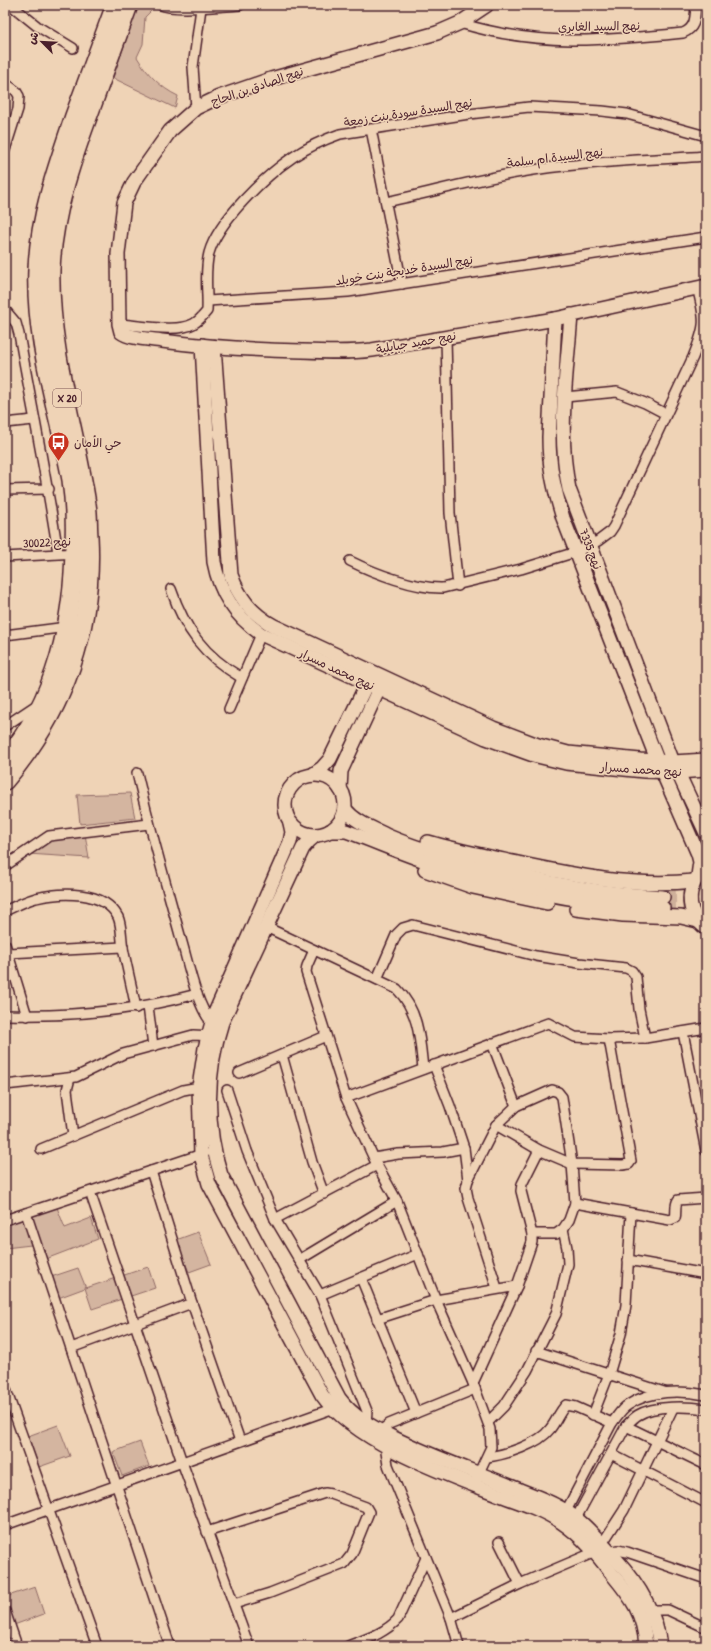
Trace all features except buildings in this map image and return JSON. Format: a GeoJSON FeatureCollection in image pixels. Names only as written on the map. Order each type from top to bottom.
{"type":"FeatureCollection","features":[{"type":"Feature","properties":{"kind":"highway","name":"X 20"},"geometry":{"type":"LineString","coordinates":[[5,760],[22,737],[41,702],[60,657],[72,600],[75,510],[71,481],[41,340],[37,269],[41,232],[48,194],[115,5]]}},
{"type":"Feature","properties":{"kind":"highway","name":"X 20"},"geometry":{"type":"LineString","coordinates":[[5,781],[36,740],[55,707],[65,686],[75,656],[84,618],[89,580],[74,553],[87,507],[55,336],[51,269],[55,234],[69,172],[129,5]]}},
{"type":"Feature","properties":{"kind":"street"},"geometry":{"type":"LineString","coordinates":[[11,5],[37,26],[73,48]]}},
{"type":"Feature","properties":{"kind":"street"},"geometry":{"type":"LineString","coordinates":[[162,6],[201,8],[240,5]]}},
{"type":"Feature","properties":{"kind":"street","name":"نهج الصادق بن الحاج"},"geometry":{"type":"LineString","coordinates":[[121,329],[118,254],[124,203],[134,182],[153,153],[170,131],[196,108],[219,97],[271,79],[437,33],[460,22],[487,5]]}},
{"type":"Feature","properties":{"kind":"street","name":"نهج السيد الغابري"},"geometry":{"type":"LineString","coordinates":[[460,22],[504,34],[531,38],[569,41],[617,40],[683,33],[689,31],[693,26],[696,5]]}},
{"type":"Feature","properties":{"kind":"street"},"geometry":{"type":"LineString","coordinates":[[196,108],[193,67],[201,8]]}},
{"type":"Feature","properties":{"kind":"street"},"geometry":{"type":"LineString","coordinates":[[5,83],[16,91],[19,96],[18,109],[5,150]]}},
{"type":"Feature","properties":{"kind":"street","name":"نهج السيدة سودة بنت زمعة"},"geometry":{"type":"LineString","coordinates":[[208,301],[206,268],[210,251],[221,229],[251,193],[292,158],[308,147],[340,134],[469,114],[535,107],[602,110],[627,114],[706,136]]}},
{"type":"Feature","properties":{"kind":"street"},"geometry":{"type":"LineString","coordinates":[[371,129],[402,284]]}},
{"type":"Feature","properties":{"kind":"street","name":"نهج السيدة ام سلمة"},"geometry":{"type":"LineString","coordinates":[[386,202],[540,169],[573,165],[706,156]]}},
{"type":"Feature","properties":{"kind":"street","name":"نهج السيدة خديجة بنت خويلد"},"geometry":{"type":"LineString","coordinates":[[208,301],[319,295],[402,284],[706,237]]}},
{"type":"Feature","properties":{"kind":"street"},"geometry":{"type":"LineString","coordinates":[[350,560],[365,568],[432,588],[443,588],[458,586],[521,569],[576,552],[603,538],[614,526],[693,357],[703,330],[704,316],[702,286]]}},
{"type":"Feature","properties":{"kind":"street","name":"نهج حميد جبايلية"},"geometry":{"type":"LineString","coordinates":[[121,329],[151,339],[208,346],[279,351],[352,352],[555,319],[702,286]]}},
{"type":"Feature","properties":{"kind":"street"},"geometry":{"type":"LineString","coordinates":[[121,329],[186,327],[193,324],[204,315],[207,311],[208,301]]}},
{"type":"Feature","properties":{"kind":"street"},"geometry":{"type":"LineString","coordinates":[[5,310],[16,324],[19,334],[34,420],[49,489],[74,553]]}},
{"type":"Feature","properties":{"kind":"street","name":"نهج 7335"},"geometry":{"type":"LineString","coordinates":[[571,315],[563,444],[565,471],[569,489],[676,767],[706,833]]}},
{"type":"Feature","properties":{"kind":"street","name":"نهج 7335"},"geometry":{"type":"LineString","coordinates":[[555,319],[549,456],[556,494],[576,552],[660,767],[698,854],[700,862],[700,875],[690,899],[692,911],[702,925]]}},
{"type":"Feature","properties":{"kind":"street"},"geometry":{"type":"LineString","coordinates":[[446,337],[450,513],[458,586]]}},
{"type":"Feature","properties":{"kind":"street","name":"نهج محمد مسرار"},"geometry":{"type":"LineString","coordinates":[[208,346],[214,562],[217,576],[229,603],[238,615],[260,634],[567,758],[706,770]]}},
{"type":"Feature","properties":{"kind":"street","name":"نهج محمد مسرار"},"geometry":{"type":"LineString","coordinates":[[208,346],[229,561],[231,575],[242,600],[262,619],[376,680]]}},
{"type":"Feature","properties":{"kind":"street"},"geometry":{"type":"LineString","coordinates":[[565,397],[617,392],[645,403],[666,414]]}},
{"type":"Feature","properties":{"kind":"street"},"geometry":{"type":"LineString","coordinates":[[5,423],[34,420]]}},
{"type":"Feature","properties":{"kind":"street"},"geometry":{"type":"LineString","coordinates":[[5,490],[49,489]]}},
{"type":"Feature","properties":{"kind":"street","name":"نهج 30022"},"geometry":{"type":"LineString","coordinates":[[5,557],[74,553]]}},
{"type":"Feature","properties":{"kind":"street"},"geometry":{"type":"LineString","coordinates":[[171,589],[183,620],[197,642],[221,664],[242,678]]}},
{"type":"Feature","properties":{"kind":"street"},"geometry":{"type":"LineString","coordinates":[[5,635],[67,627]]}},
{"type":"Feature","properties":{"kind":"street"},"geometry":{"type":"LineString","coordinates":[[229,709],[260,634]]}},
{"type":"Feature","properties":{"kind":"street"},"geometry":{"type":"LineString","coordinates":[[338,1407],[339,1398],[226,1187],[217,1163],[214,1150],[210,1081],[212,1036],[211,1022],[290,842],[292,832],[285,803],[289,789],[299,780],[312,775],[322,768],[330,759],[376,680]]}},
{"type":"Feature","properties":{"kind":"street"},"geometry":{"type":"LineString","coordinates":[[340,789],[341,771],[376,680]]}},
{"type":"Feature","properties":{"kind":"street"},"geometry":{"type":"LineString","coordinates":[[5,726],[41,702]]}},
{"type":"Feature","properties":{"kind":"street","name":"نهج محمد مسرار"},"geometry":{"type":"LineString","coordinates":[[676,767],[706,760]]}},
{"type":"Feature","properties":{"kind":"street"},"geometry":{"type":"LineString","coordinates":[[137,773],[149,824],[198,994],[204,1013],[211,1022]]}},
{"type":"Feature","properties":{"kind":"street"},"geometry":{"type":"LineString","coordinates":[[312,775],[319,775],[331,780],[340,789],[343,796],[345,809],[340,822],[330,831]]}},
{"type":"Feature","properties":{"kind":"street"},"geometry":{"type":"LineString","coordinates":[[345,809],[372,834],[442,867],[541,893],[594,903],[663,903]]}},
{"type":"Feature","properties":{"kind":"street"},"geometry":{"type":"LineString","coordinates":[[290,822],[304,834],[316,835]]}},
{"type":"Feature","properties":{"kind":"street"},"geometry":{"type":"LineString","coordinates":[[5,866],[49,836],[149,824]]}},
{"type":"Feature","properties":{"kind":"street"},"geometry":{"type":"LineString","coordinates":[[660,1646],[656,1625],[651,1610],[628,1574],[549,1502],[476,1479],[443,1460],[384,1439],[365,1428],[358,1418],[338,1407],[322,1395],[214,1194],[206,1175],[201,1155],[199,1087],[202,1060],[212,1036],[222,1022],[303,848],[309,840],[316,835],[330,831],[372,834],[394,832],[444,847],[558,872],[620,881],[658,883],[700,875]]}},
{"type":"Feature","properties":{"kind":"street"},"geometry":{"type":"LineString","coordinates":[[372,834],[379,849],[390,856],[442,877],[489,891],[596,912],[629,916],[675,917],[702,925]]}},
{"type":"Feature","properties":{"kind":"street"},"geometry":{"type":"LineString","coordinates":[[5,911],[36,898],[56,895],[72,895],[97,899],[109,906],[119,919],[123,947],[136,1008]]}},
{"type":"Feature","properties":{"kind":"street"},"geometry":{"type":"LineString","coordinates":[[377,979],[396,935],[403,928],[413,925],[536,956],[579,963],[622,967],[629,969],[636,977],[639,1010],[645,1038]]}},
{"type":"Feature","properties":{"kind":"street"},"geometry":{"type":"LineString","coordinates":[[266,927],[397,989],[404,996],[413,1012],[420,1033],[423,1069]]}},
{"type":"Feature","properties":{"kind":"street"},"geometry":{"type":"LineString","coordinates":[[27,1016],[7,948],[123,947]]}},
{"type":"Feature","properties":{"kind":"street"},"geometry":{"type":"LineString","coordinates":[[314,950],[306,969],[346,1098],[397,1201],[436,1300],[474,1386],[488,1422],[492,1438],[491,1447],[476,1479]]}},
{"type":"Feature","properties":{"kind":"street"},"geometry":{"type":"LineString","coordinates":[[5,1015],[27,1016],[101,1012],[148,1006],[198,994]]}},
{"type":"Feature","properties":{"kind":"street"},"geometry":{"type":"LineString","coordinates":[[148,1006],[154,1046]]}},
{"type":"Feature","properties":{"kind":"street"},"geometry":{"type":"LineString","coordinates":[[346,1098],[548,1023],[575,1037],[609,1039],[645,1038],[706,1028]]}},
{"type":"Feature","properties":{"kind":"street"},"geometry":{"type":"LineString","coordinates":[[683,1032],[706,1151]]}},
{"type":"Feature","properties":{"kind":"street"},"geometry":{"type":"LineString","coordinates":[[5,1085],[70,1078],[124,1054],[193,1035],[212,1036]]}},
{"type":"Feature","properties":{"kind":"street"},"geometry":{"type":"LineString","coordinates":[[239,1073],[326,1036]]}},
{"type":"Feature","properties":{"kind":"street"},"geometry":{"type":"LineString","coordinates":[[496,1125],[539,1150],[572,1164],[627,1165],[631,1161],[609,1039]]}},
{"type":"Feature","properties":{"kind":"street"},"geometry":{"type":"LineString","coordinates":[[492,1043],[516,1106]]}},
{"type":"Feature","properties":{"kind":"street"},"geometry":{"type":"LineString","coordinates":[[282,1055],[312,1162],[324,1194]]}},
{"type":"Feature","properties":{"kind":"street"},"geometry":{"type":"LineString","coordinates":[[434,1065],[464,1148],[468,1180]]}},
{"type":"Feature","properties":{"kind":"street"},"geometry":{"type":"LineString","coordinates":[[70,1078],[67,1090],[73,1136]]}},
{"type":"Feature","properties":{"kind":"street"},"geometry":{"type":"LineString","coordinates":[[41,1149],[183,1090],[199,1087]]}},
{"type":"Feature","properties":{"kind":"street"},"geometry":{"type":"LineString","coordinates":[[227,1090],[247,1151],[275,1220],[320,1294],[367,1411],[365,1428]]}},
{"type":"Feature","properties":{"kind":"street"},"geometry":{"type":"LineString","coordinates":[[497,1288],[468,1198],[466,1188],[468,1180],[496,1125],[516,1106],[552,1090],[561,1094],[572,1164],[575,1203],[563,1229],[556,1234],[532,1234]]}},
{"type":"Feature","properties":{"kind":"street"},"geometry":{"type":"LineString","coordinates":[[275,1220],[324,1194],[376,1161],[398,1154],[443,1152],[464,1148]]}},
{"type":"Feature","properties":{"kind":"street"},"geometry":{"type":"LineString","coordinates":[[5,1220],[214,1150]]}},
{"type":"Feature","properties":{"kind":"street"},"geometry":{"type":"LineString","coordinates":[[459,1646],[451,1618],[388,1465],[384,1439],[389,1424],[416,1414],[474,1386],[516,1286],[532,1242],[532,1234],[521,1190],[522,1184],[539,1150]]}},
{"type":"Feature","properties":{"kind":"street"},"geometry":{"type":"LineString","coordinates":[[151,1171],[192,1303],[240,1441]]}},
{"type":"Feature","properties":{"kind":"street"},"geometry":{"type":"LineString","coordinates":[[90,1192],[182,1462],[249,1646]]}},
{"type":"Feature","properties":{"kind":"street"},"geometry":{"type":"LineString","coordinates":[[575,1203],[631,1214],[673,1220],[676,1214],[676,1204],[678,1200],[706,1198]]}},
{"type":"Feature","properties":{"kind":"street"},"geometry":{"type":"LineString","coordinates":[[299,1260],[397,1201]]}},
{"type":"Feature","properties":{"kind":"street"},"geometry":{"type":"LineString","coordinates":[[26,1213],[170,1646]]}},
{"type":"Feature","properties":{"kind":"street"},"geometry":{"type":"LineString","coordinates":[[593,1415],[609,1374],[621,1334],[626,1306],[631,1214]]}},
{"type":"Feature","properties":{"kind":"street"},"geometry":{"type":"LineString","coordinates":[[488,1422],[504,1406],[527,1371],[556,1314],[568,1264],[567,1248],[563,1229]]}},
{"type":"Feature","properties":{"kind":"street"},"geometry":{"type":"LineString","coordinates":[[320,1294],[418,1254]]}},
{"type":"Feature","properties":{"kind":"street"},"geometry":{"type":"LineString","coordinates":[[628,1260],[706,1274]]}},
{"type":"Feature","properties":{"kind":"street"},"geometry":{"type":"LineString","coordinates":[[360,1278],[416,1414]]}},
{"type":"Feature","properties":{"kind":"street"},"geometry":{"type":"LineString","coordinates":[[377,1319],[436,1300],[497,1288],[516,1286]]}},
{"type":"Feature","properties":{"kind":"street"},"geometry":{"type":"LineString","coordinates":[[71,1348],[192,1303]]}},
{"type":"Feature","properties":{"kind":"street"},"geometry":{"type":"LineString","coordinates":[[536,1351],[665,1392]]}},
{"type":"Feature","properties":{"kind":"street"},"geometry":{"type":"LineString","coordinates":[[5,1387],[97,1646]]}},
{"type":"Feature","properties":{"kind":"street"},"geometry":{"type":"LineString","coordinates":[[568,1520],[612,1423],[620,1411],[628,1404],[641,1398],[665,1392],[691,1392],[706,1395]]}},
{"type":"Feature","properties":{"kind":"street"},"geometry":{"type":"LineString","coordinates":[[487,1456],[511,1452],[544,1435],[550,1430],[566,1405],[576,1407],[612,1423]]}},
{"type":"Feature","properties":{"kind":"street"},"geometry":{"type":"LineString","coordinates":[[568,1520],[611,1454],[626,1426],[636,1416],[646,1411],[673,1408],[693,1406],[706,1409]]}},
{"type":"Feature","properties":{"kind":"street"},"geometry":{"type":"LineString","coordinates":[[5,1525],[338,1407]]}},
{"type":"Feature","properties":{"kind":"street"},"geometry":{"type":"LineString","coordinates":[[602,1549],[624,1510],[642,1470],[658,1442],[673,1408]]}},
{"type":"Feature","properties":{"kind":"street"},"geometry":{"type":"LineString","coordinates":[[626,1426],[706,1465]]}},
{"type":"Feature","properties":{"kind":"street"},"geometry":{"type":"LineString","coordinates":[[611,1454],[706,1503]]}},
{"type":"Feature","properties":{"kind":"street"},"geometry":{"type":"LineString","coordinates":[[207,1532],[325,1493],[331,1494],[369,1510],[352,1554],[344,1564],[234,1604]]}},
{"type":"Feature","properties":{"kind":"street"},"geometry":{"type":"LineString","coordinates":[[499,1542],[520,1584]]}},
{"type":"Feature","properties":{"kind":"street"},"geometry":{"type":"LineString","coordinates":[[602,1549],[643,1621],[646,1646]]}},
{"type":"Feature","properties":{"kind":"street"},"geometry":{"type":"LineString","coordinates":[[451,1618],[520,1584],[602,1549],[627,1552],[706,1579]]}},
{"type":"Feature","properties":{"kind":"street"},"geometry":{"type":"LineString","coordinates":[[348,1646],[370,1638],[391,1626],[398,1619],[426,1558]]}},
{"type":"Feature","properties":{"kind":"street"},"geometry":{"type":"LineString","coordinates":[[651,1610],[668,1610],[702,1626],[706,1626]]}},
{"type":"Feature","properties":{"kind":"street"},"geometry":{"type":"LineString","coordinates":[[5,1611],[17,1646]]}},
{"type":"Feature","properties":{"kind":"shaded area"},"geometry":{"type":"Polygon","coordinates":[[[138,5],[151,5],[154,8],[145,17],[143,44],[137,57],[155,80],[178,96],[175,108],[113,78],[138,5]]]}},
{"type":"Feature","properties":{"kind":"shaded area"},"geometry":{"type":"Polygon","coordinates":[[[130,793],[135,818],[80,824],[77,795],[130,793]]]}},
{"type":"Feature","properties":{"kind":"shaded area"},"geometry":{"type":"Polygon","coordinates":[[[85,834],[89,858],[28,854],[45,839],[85,834]]]}},
{"type":"Feature","properties":{"kind":"shaded area"},"geometry":{"type":"Polygon","coordinates":[[[56,1205],[65,1228],[91,1218],[98,1239],[38,1262],[31,1245],[5,1248],[5,1223],[56,1205]]]}},
{"type":"Feature","properties":{"kind":"shaded area"},"geometry":{"type":"Polygon","coordinates":[[[198,1232],[211,1264],[189,1272],[176,1240],[198,1232]]]}},
{"type":"Feature","properties":{"kind":"shaded area"},"geometry":{"type":"Polygon","coordinates":[[[148,1267],[155,1288],[92,1309],[85,1288],[58,1298],[51,1277],[78,1268],[86,1288],[148,1267]]]}},
{"type":"Feature","properties":{"kind":"shaded area"},"geometry":{"type":"Polygon","coordinates":[[[58,1425],[70,1456],[39,1467],[28,1436],[58,1425]]]}},
{"type":"Feature","properties":{"kind":"shaded area"},"geometry":{"type":"Polygon","coordinates":[[[140,1442],[149,1466],[122,1476],[113,1452],[140,1442]]]}},
{"type":"Feature","properties":{"kind":"shaded area"},"geometry":{"type":"Polygon","coordinates":[[[35,1587],[44,1614],[14,1625],[5,1597],[35,1587]]]}},
{"type":"Feature","properties":{"kind":"tunnel"},"geometry":{"type":"LineString","coordinates":[[663,897],[706,896]]}},
{"type":"Feature","properties":{"kind":"tunnel"},"geometry":{"type":"LineString","coordinates":[[663,908],[706,907]]}},
{"type":"Feature","properties":{"kind":"place","name":"حي الأمان"},"geometry":{"type":"Point","coordinates":[58,462]}}]}
